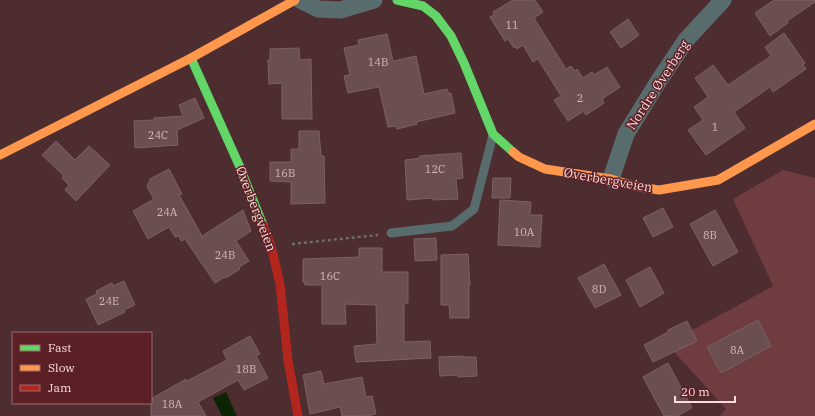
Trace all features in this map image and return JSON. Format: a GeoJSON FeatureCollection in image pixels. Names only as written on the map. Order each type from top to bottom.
{"type":"FeatureCollection","features":[{"type":"Feature","properties":{"kind":"street"},"geometry":{"type":"LineString","coordinates":[[0,155],[191,58],[295,0]]}},
{"type":"Feature","properties":{"kind":"street"},"geometry":{"type":"LineString","coordinates":[[300,0],[318,10],[340,10],[374,0]]}},
{"type":"Feature","properties":{"kind":"street","name":"Øverbergveien"},"geometry":{"type":"LineString","coordinates":[[397,0],[423,6],[436,16],[451,36],[464,63],[493,134],[518,157],[545,169],[579,176],[611,179],[634,186],[659,190],[718,180],[742,168],[796,133],[815,124]]}},
{"type":"Feature","properties":{"kind":"street","name":"Nordre Øverberg"},"geometry":{"type":"LineString","coordinates":[[611,179],[626,134],[658,82],[686,40],[723,0]]}},
{"type":"Feature","properties":{"kind":"street","name":"Øverbergveien"},"geometry":{"type":"LineString","coordinates":[[191,58],[239,165],[272,246],[280,284],[288,360],[298,416]]}},
{"type":"Feature","properties":{"kind":"lane"},"geometry":{"type":"LineString","coordinates":[[390,233],[452,226],[474,209],[493,134]]}},
{"type":"Feature","properties":{"kind":"path"},"geometry":{"type":"LineString","coordinates":[[272,246],[390,233]]}},
{"type":"Feature","properties":{"kind":"shaded area"},"geometry":{"type":"Polygon","coordinates":[[[783,170],[815,178],[815,416],[720,416],[726,409],[667,344],[773,286],[733,199],[783,170]]]}},
{"type":"Feature","properties":{"kind":"shaded area"},"geometry":{"type":"Polygon","coordinates":[[[226,392],[237,416],[222,416],[213,398],[226,392]]]}},
{"type":"Feature","properties":{"kind":"building"},"geometry":{"type":"Polygon","coordinates":[[[513,0],[535,0],[543,12],[534,18],[566,69],[571,66],[575,71],[577,69],[583,78],[592,72],[594,75],[607,67],[620,87],[602,99],[604,103],[586,115],[584,111],[568,121],[554,100],[561,96],[538,59],[533,62],[523,45],[517,49],[516,47],[514,48],[508,39],[505,41],[490,17],[494,15],[493,12],[513,0]]]}},
{"type":"Feature","properties":{"kind":"building"},"geometry":{"type":"Polygon","coordinates":[[[774,0],[815,0],[815,2],[787,21],[788,23],[770,36],[755,13],[774,0]]]}},
{"type":"Feature","properties":{"kind":"building"},"geometry":{"type":"Polygon","coordinates":[[[628,19],[639,35],[621,48],[610,32],[628,19]]]}},
{"type":"Feature","properties":{"kind":"building"},"geometry":{"type":"Polygon","coordinates":[[[784,33],[805,63],[803,65],[806,69],[773,92],[770,87],[734,112],[745,128],[706,155],[688,130],[703,120],[694,107],[708,97],[695,78],[713,65],[728,85],[771,56],[765,47],[784,33]]]}},
{"type":"Feature","properties":{"kind":"building"},"geometry":{"type":"Polygon","coordinates":[[[387,34],[393,61],[416,56],[424,94],[447,89],[449,94],[451,93],[455,113],[416,122],[417,124],[397,129],[396,126],[388,127],[379,87],[348,93],[344,76],[350,75],[344,48],[359,45],[358,40],[387,34]]]}},
{"type":"Feature","properties":{"kind":"building"},"geometry":{"type":"Polygon","coordinates":[[[299,48],[300,60],[311,59],[312,119],[282,119],[282,83],[269,84],[268,60],[270,60],[270,49],[299,48]]]}},
{"type":"Feature","properties":{"kind":"building"},"geometry":{"type":"Polygon","coordinates":[[[195,98],[204,118],[177,130],[178,145],[135,148],[134,121],[183,116],[179,105],[195,98]]]}},
{"type":"Feature","properties":{"kind":"building"},"geometry":{"type":"Polygon","coordinates":[[[299,131],[319,131],[321,156],[324,156],[325,203],[291,204],[291,182],[270,181],[270,162],[291,162],[291,149],[299,149],[299,131]]]}},
{"type":"Feature","properties":{"kind":"building"},"geometry":{"type":"Polygon","coordinates":[[[56,141],[75,160],[89,146],[110,165],[76,201],[65,190],[69,185],[62,178],[64,176],[42,155],[56,141]]]}},
{"type":"Feature","properties":{"kind":"building"},"geometry":{"type":"Polygon","coordinates":[[[461,153],[463,178],[456,179],[458,199],[433,200],[433,198],[407,200],[405,160],[420,158],[420,156],[461,153]]]}},
{"type":"Feature","properties":{"kind":"building"},"geometry":{"type":"Polygon","coordinates":[[[169,169],[182,194],[179,195],[202,236],[243,210],[251,231],[236,241],[249,261],[226,278],[225,277],[215,283],[185,239],[181,241],[179,236],[175,237],[169,227],[148,239],[133,211],[154,199],[147,187],[150,179],[169,169]]]}},
{"type":"Feature","properties":{"kind":"building"},"geometry":{"type":"Polygon","coordinates":[[[493,178],[511,178],[510,198],[492,198],[493,178]]]}},
{"type":"Feature","properties":{"kind":"building"},"geometry":{"type":"Polygon","coordinates":[[[500,200],[531,202],[530,215],[542,215],[540,247],[498,245],[500,200]]]}},
{"type":"Feature","properties":{"kind":"building"},"geometry":{"type":"Polygon","coordinates":[[[663,208],[673,227],[653,237],[643,218],[663,208]]]}},
{"type":"Feature","properties":{"kind":"building"},"geometry":{"type":"Polygon","coordinates":[[[715,210],[738,252],[713,266],[690,224],[715,210]]]}},
{"type":"Feature","properties":{"kind":"building"},"geometry":{"type":"Polygon","coordinates":[[[436,238],[437,260],[415,261],[414,239],[436,238]]]}},
{"type":"Feature","properties":{"kind":"building"},"geometry":{"type":"Polygon","coordinates":[[[359,248],[382,248],[382,272],[408,272],[408,303],[404,304],[404,342],[430,341],[431,358],[356,362],[354,346],[377,344],[376,305],[345,304],[346,324],[322,324],[322,285],[305,285],[305,282],[303,282],[303,259],[359,257],[359,248]]]}},
{"type":"Feature","properties":{"kind":"building"},"geometry":{"type":"Polygon","coordinates":[[[468,254],[470,285],[469,318],[450,318],[449,305],[441,305],[441,255],[468,254]]]}},
{"type":"Feature","properties":{"kind":"building"},"geometry":{"type":"Polygon","coordinates":[[[604,264],[621,295],[595,308],[578,278],[604,264]]]}},
{"type":"Feature","properties":{"kind":"building"},"geometry":{"type":"Polygon","coordinates":[[[650,267],[664,293],[640,307],[626,280],[650,267]]]}},
{"type":"Feature","properties":{"kind":"building"},"geometry":{"type":"Polygon","coordinates":[[[124,281],[135,305],[124,310],[125,312],[98,325],[86,299],[97,294],[96,291],[112,283],[113,286],[124,281]]]}},
{"type":"Feature","properties":{"kind":"building"},"geometry":{"type":"Polygon","coordinates":[[[758,320],[771,346],[721,373],[707,347],[758,320]]]}},
{"type":"Feature","properties":{"kind":"building"},"geometry":{"type":"Polygon","coordinates":[[[687,321],[697,341],[653,362],[644,345],[668,332],[668,330],[687,321]]]}},
{"type":"Feature","properties":{"kind":"building"},"geometry":{"type":"Polygon","coordinates":[[[250,336],[260,354],[256,356],[268,378],[244,390],[238,380],[198,402],[206,416],[151,416],[152,398],[186,379],[187,381],[227,360],[223,351],[250,336]]]}},
{"type":"Feature","properties":{"kind":"building"},"geometry":{"type":"Polygon","coordinates":[[[439,357],[476,357],[477,376],[440,376],[439,357]]]}},
{"type":"Feature","properties":{"kind":"building"},"geometry":{"type":"Polygon","coordinates":[[[668,363],[692,408],[677,416],[664,416],[643,377],[668,363]]]}},
{"type":"Feature","properties":{"kind":"building"},"geometry":{"type":"Polygon","coordinates":[[[321,371],[324,384],[362,377],[366,397],[372,396],[376,414],[367,416],[342,416],[340,407],[310,414],[303,375],[321,371]]]}},
{"type":"Feature","properties":{"kind":"traffic: fast"},"geometry":{"type":"LineString","coordinates":[[397,0],[423,6],[436,16],[451,36],[464,63],[493,134],[513,152]]}},
{"type":"Feature","properties":{"kind":"traffic: fast"},"geometry":{"type":"LineString","coordinates":[[191,58],[239,165],[263,225]]}},
{"type":"Feature","properties":{"kind":"traffic: slow"},"geometry":{"type":"LineString","coordinates":[[0,155],[191,58],[295,0]]}},
{"type":"Feature","properties":{"kind":"traffic: slow"},"geometry":{"type":"LineString","coordinates":[[513,152],[519,157],[545,169],[611,179],[634,186],[659,190],[718,180],[815,124]]}},
{"type":"Feature","properties":{"kind":"traffic: jam"},"geometry":{"type":"LineString","coordinates":[[263,225],[271,246],[280,284],[288,360],[298,416]]}}]}
